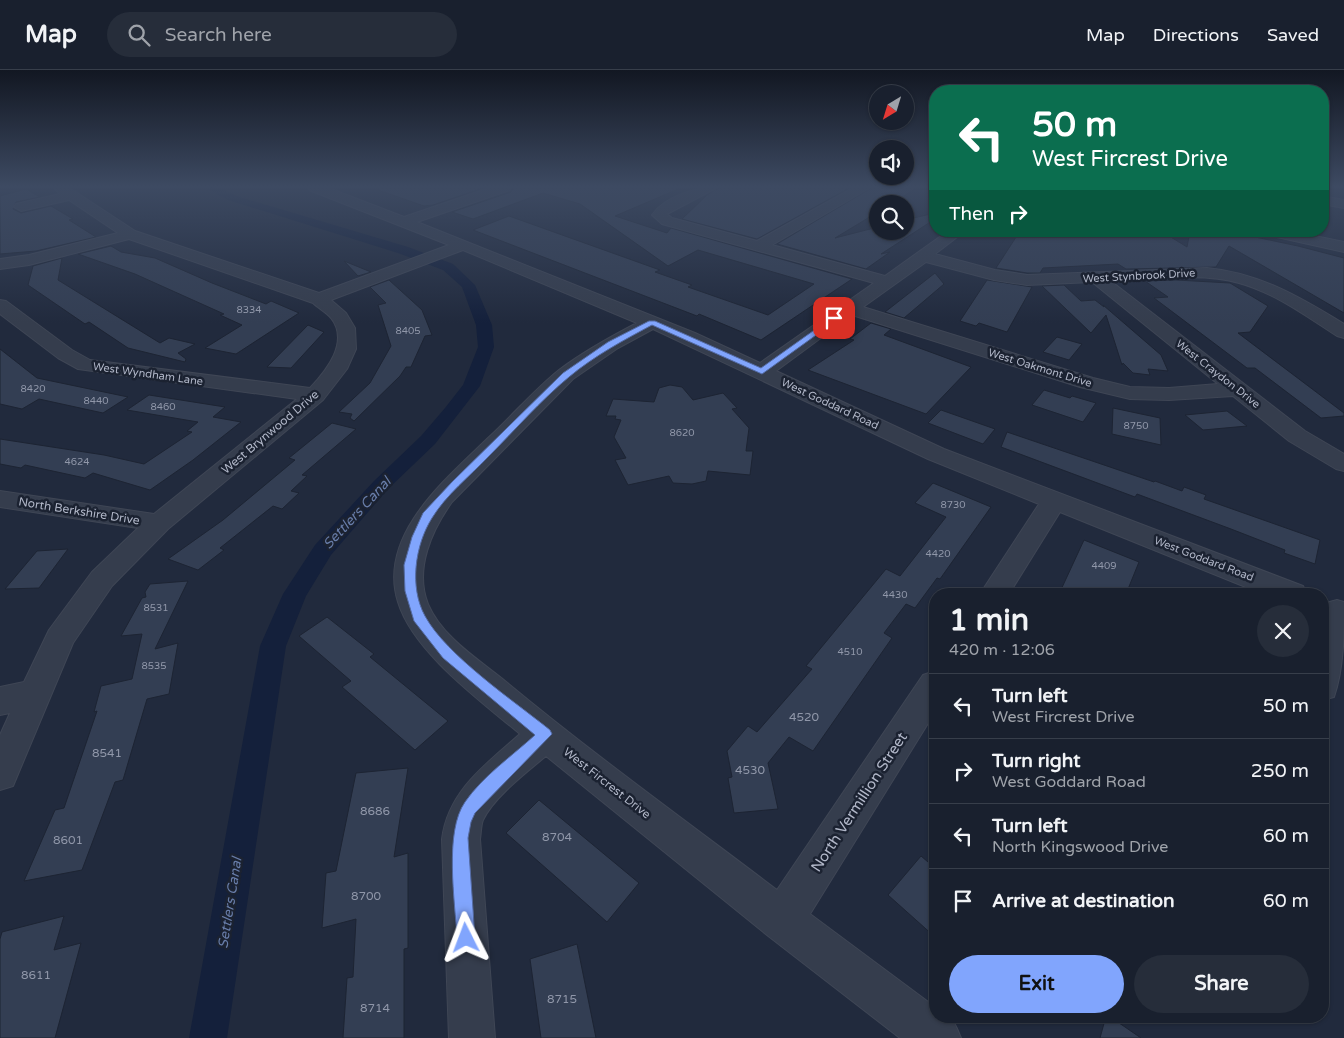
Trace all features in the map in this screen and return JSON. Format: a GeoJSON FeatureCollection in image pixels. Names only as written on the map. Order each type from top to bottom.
{"type":"FeatureCollection","features":[{"type":"Feature","properties":{"kind":"street","name":"West Brynwood Drive"},"geometry":{"type":"LineString","coordinates":[[0,774],[60,638],[102,579],[159,523],[315,396],[338,371],[348,339],[340,317],[319,300],[127,232]]}},
{"type":"Feature","properties":{"kind":"street","name":"West Goddard Road"},"geometry":{"type":"LineString","coordinates":[[430,232],[652,322],[762,371],[936,454],[1277,588]]}},
{"type":"Feature","properties":{"kind":"street"},"geometry":{"type":"LineString","coordinates":[[706,232],[886,281]]}},
{"type":"Feature","properties":{"kind":"street"},"geometry":{"type":"LineString","coordinates":[[757,247],[784,232]]}},
{"type":"Feature","properties":{"kind":"street"},"geometry":{"type":"LineString","coordinates":[[2,265],[50,255],[130,234]]}},
{"type":"Feature","properties":{"kind":"street"},"geometry":{"type":"LineString","coordinates":[[762,371],[950,237]]}},
{"type":"Feature","properties":{"kind":"street"},"geometry":{"type":"LineString","coordinates":[[1295,237],[1344,248]]}},
{"type":"Feature","properties":{"kind":"street"},"geometry":{"type":"LineString","coordinates":[[319,300],[463,245]]}},
{"type":"Feature","properties":{"kind":"street","name":"West Stynbrook Drive"},"geometry":{"type":"LineString","coordinates":[[923,256],[994,275],[1026,280],[1207,273],[1235,276],[1274,289],[1344,332]]}},
{"type":"Feature","properties":{"kind":"street","name":"West Craydon Drive"},"geometry":{"type":"LineString","coordinates":[[1097,278],[1297,436],[1344,464]]}},
{"type":"Feature","properties":{"kind":"street","name":"West Wyndham Lane"},"geometry":{"type":"LineString","coordinates":[[0,305],[65,354],[85,365],[315,396]]}},
{"type":"Feature","properties":{"kind":"street","name":"West Oakmont Drive"},"geometry":{"type":"LineString","coordinates":[[849,308],[1087,383],[1130,393],[1169,394],[1237,389]]}},
{"type":"Feature","properties":{"kind":"street","name":"West Fircrest Drive"},"geometry":{"type":"LineString","coordinates":[[652,322],[586,360],[545,393],[443,496],[427,516],[417,537],[410,565],[411,591],[419,617],[448,654],[545,734],[782,920],[938,1038]]}},
{"type":"Feature","properties":{"kind":"street","name":"North Berkshire Drive"},"geometry":{"type":"LineString","coordinates":[[0,499],[159,523]]}},
{"type":"Feature","properties":{"kind":"street"},"geometry":{"type":"LineString","coordinates":[[998,588],[1054,501]]}},
{"type":"Feature","properties":{"kind":"street"},"geometry":{"type":"LineString","coordinates":[[1329,642],[1334,610]]}},
{"type":"Feature","properties":{"kind":"street","name":"North Vermillion Street"},"geometry":{"type":"LineString","coordinates":[[782,920],[929,693]]}},
{"type":"Feature","properties":{"kind":"street"},"geometry":{"type":"LineString","coordinates":[[0,701],[35,694]]}},
{"type":"Feature","properties":{"kind":"street"},"geometry":{"type":"LineString","coordinates":[[472,1038],[460,838],[463,822],[470,808],[480,796],[545,734]]}},
{"type":"Feature","properties":{"kind":"building"},"geometry":{"type":"Polygon","coordinates":[[[0,232],[88,232],[96,237],[36,251],[0,254],[0,232]]]}},
{"type":"Feature","properties":{"kind":"building"},"geometry":{"type":"Polygon","coordinates":[[[479,232],[554,232],[660,270],[655,272],[692,285],[688,287],[768,315],[814,284],[698,250],[668,266],[620,232],[686,232],[852,279],[761,340],[699,314],[697,316],[479,232]]]}},
{"type":"Feature","properties":{"kind":"building"},"geometry":{"type":"Polygon","coordinates":[[[731,232],[769,232],[757,239],[731,232]]]}},
{"type":"Feature","properties":{"kind":"building"},"geometry":{"type":"Polygon","coordinates":[[[797,232],[845,232],[835,238],[858,232],[869,232],[869,240],[903,240],[881,254],[890,252],[866,269],[777,244],[797,232]]]}},
{"type":"Feature","properties":{"kind":"building"},"geometry":{"type":"Polygon","coordinates":[[[1016,237],[1171,237],[1187,247],[1189,237],[1255,237],[1344,258],[1344,313],[1229,246],[1216,267],[1126,269],[1118,264],[1043,268],[1040,273],[996,268],[1016,237]]]}},
{"type":"Feature","properties":{"kind":"building"},"geometry":{"type":"Polygon","coordinates":[[[111,246],[121,252],[155,258],[266,304],[271,301],[299,313],[236,354],[205,348],[242,325],[220,315],[224,314],[135,274],[78,254],[111,246]]]}},
{"type":"Feature","properties":{"kind":"building"},"geometry":{"type":"Polygon","coordinates":[[[62,258],[58,280],[160,343],[169,338],[195,344],[178,353],[186,359],[185,362],[128,348],[89,322],[85,324],[28,285],[33,266],[62,258]]]}},
{"type":"Feature","properties":{"kind":"building"},"geometry":{"type":"Polygon","coordinates":[[[344,261],[371,272],[358,276],[344,261]]]}},
{"type":"Feature","properties":{"kind":"building"},"geometry":{"type":"Polygon","coordinates":[[[935,273],[944,284],[904,318],[885,312],[935,273]]]}},
{"type":"Feature","properties":{"kind":"building"},"geometry":{"type":"Polygon","coordinates":[[[389,280],[422,310],[432,335],[425,336],[411,367],[406,367],[400,376],[354,421],[350,418],[352,414],[339,412],[370,383],[391,346],[378,305],[386,303],[370,287],[389,280]]]}},
{"type":"Feature","properties":{"kind":"building"},"geometry":{"type":"Polygon","coordinates":[[[987,280],[1032,287],[1007,332],[979,323],[976,326],[960,321],[987,280]]]}},
{"type":"Feature","properties":{"kind":"building"},"geometry":{"type":"Polygon","coordinates":[[[1176,280],[1230,283],[1268,306],[1250,332],[1238,333],[1344,413],[1344,416],[1321,418],[1255,368],[1247,368],[1154,298],[1168,297],[1145,281],[1176,280]]]}},
{"type":"Feature","properties":{"kind":"building"},"geometry":{"type":"Polygon","coordinates":[[[1064,285],[1081,301],[1095,300],[1104,307],[1103,305],[1161,355],[1168,371],[1148,369],[1150,375],[1133,373],[1123,363],[1122,365],[1106,315],[1091,333],[1042,286],[1064,285]]]}},
{"type":"Feature","properties":{"kind":"building"},"geometry":{"type":"Polygon","coordinates":[[[871,323],[891,329],[884,335],[971,367],[926,414],[808,370],[854,340],[850,339],[871,323]]]}},
{"type":"Feature","properties":{"kind":"building"},"geometry":{"type":"Polygon","coordinates":[[[308,325],[324,332],[291,368],[267,367],[308,325]]]}},
{"type":"Feature","properties":{"kind":"building"},"geometry":{"type":"Polygon","coordinates":[[[1057,337],[1082,344],[1069,360],[1043,352],[1057,337]]]}},
{"type":"Feature","properties":{"kind":"building"},"geometry":{"type":"Polygon","coordinates":[[[0,349],[37,378],[128,397],[103,413],[39,399],[22,409],[0,404],[0,349]]]}},
{"type":"Feature","properties":{"kind":"building"},"geometry":{"type":"Polygon","coordinates":[[[670,385],[682,387],[693,400],[723,393],[737,408],[732,409],[749,428],[746,451],[753,451],[750,475],[708,471],[706,481],[692,484],[673,483],[669,476],[628,485],[615,460],[626,458],[614,437],[621,420],[615,419],[616,416],[606,416],[613,399],[654,402],[659,388],[670,385]]]}},
{"type":"Feature","properties":{"kind":"building"},"geometry":{"type":"Polygon","coordinates":[[[1044,390],[1096,403],[1083,422],[1032,405],[1044,390]]]}},
{"type":"Feature","properties":{"kind":"building"},"geometry":{"type":"Polygon","coordinates":[[[149,395],[225,407],[213,417],[241,422],[193,460],[150,490],[93,473],[85,478],[25,465],[21,468],[0,464],[0,439],[104,455],[144,464],[192,432],[187,431],[198,422],[127,410],[149,395]]]}},
{"type":"Feature","properties":{"kind":"building"},"geometry":{"type":"Polygon","coordinates":[[[1113,408],[1160,418],[1161,445],[1112,434],[1113,408]]]}},
{"type":"Feature","properties":{"kind":"building"},"geometry":{"type":"Polygon","coordinates":[[[941,410],[995,429],[983,444],[928,423],[941,410]]]}},
{"type":"Feature","properties":{"kind":"building"},"geometry":{"type":"Polygon","coordinates":[[[1227,411],[1247,426],[1203,430],[1185,415],[1227,411]]]}},
{"type":"Feature","properties":{"kind":"building"},"geometry":{"type":"Polygon","coordinates":[[[332,423],[356,429],[302,475],[307,476],[291,491],[299,493],[282,509],[273,506],[220,548],[224,550],[198,570],[168,559],[223,520],[295,460],[289,458],[332,423]]]}},
{"type":"Feature","properties":{"kind":"building"},"geometry":{"type":"Polygon","coordinates":[[[1007,432],[1182,491],[1184,487],[1206,495],[1204,499],[1320,540],[1315,564],[1284,553],[1285,550],[1231,529],[1137,494],[1135,497],[1001,447],[1007,432]]]}},
{"type":"Feature","properties":{"kind":"building"},"geometry":{"type":"Polygon","coordinates":[[[933,483],[991,507],[940,579],[937,578],[915,608],[906,604],[884,633],[892,638],[813,751],[789,737],[768,763],[778,809],[734,813],[728,778],[732,777],[727,751],[748,726],[757,732],[812,669],[806,666],[886,569],[900,576],[946,517],[915,503],[933,483]]]}},
{"type":"Feature","properties":{"kind":"building"},"geometry":{"type":"Polygon","coordinates":[[[1084,540],[1139,562],[1128,588],[1062,588],[1084,540]]]}},
{"type":"Feature","properties":{"kind":"building"},"geometry":{"type":"Polygon","coordinates":[[[68,549],[39,588],[5,589],[37,551],[68,549]]]}},
{"type":"Feature","properties":{"kind":"building"},"geometry":{"type":"Polygon","coordinates":[[[188,581],[155,649],[178,643],[169,694],[147,699],[123,780],[115,782],[82,870],[24,881],[55,810],[64,808],[97,711],[94,712],[101,686],[132,679],[142,634],[121,636],[142,598],[146,597],[145,592],[150,584],[188,581]]]}},
{"type":"Feature","properties":{"kind":"building"},"geometry":{"type":"Polygon","coordinates":[[[327,617],[374,654],[370,657],[448,721],[415,750],[342,687],[351,681],[299,636],[327,617]]]}},
{"type":"Feature","properties":{"kind":"building"},"geometry":{"type":"Polygon","coordinates":[[[408,768],[394,857],[408,853],[408,948],[404,949],[404,1038],[343,1038],[347,978],[353,977],[356,919],[322,928],[326,873],[336,871],[356,773],[408,768]]]}},
{"type":"Feature","properties":{"kind":"building"},"geometry":{"type":"Polygon","coordinates":[[[539,800],[639,883],[607,922],[506,833],[539,800]]]}},
{"type":"Feature","properties":{"kind":"building"},"geometry":{"type":"Polygon","coordinates":[[[921,856],[929,863],[929,932],[888,895],[921,856]]]}},
{"type":"Feature","properties":{"kind":"building"},"geometry":{"type":"Polygon","coordinates":[[[64,916],[54,950],[81,943],[55,1038],[0,1038],[0,939],[2,932],[64,916]]]}},
{"type":"Feature","properties":{"kind":"building"},"geometry":{"type":"Polygon","coordinates":[[[577,944],[596,1038],[541,1038],[530,959],[577,944]]]}},
{"type":"Feature","properties":{"kind":"building"},"geometry":{"type":"Polygon","coordinates":[[[1104,1023],[1119,1023],[1141,1038],[1100,1038],[1104,1023]]]}},
{"type":"Feature","properties":{"kind":"waterway","name":"Settlers Canal"},"geometry":{"type":"LineString","coordinates":[[208,1038],[273,646],[295,594],[323,550],[381,485],[428,440],[451,412],[471,386],[486,347],[484,325],[468,285],[448,267],[403,250],[344,232]]}},
{"type":"Feature","properties":{"kind":"route"},"geometry":{"type":"LineString","coordinates":[[466,938],[460,838],[463,822],[470,808],[480,796],[545,734],[448,654],[419,617],[411,591],[410,565],[417,537],[427,516],[443,496],[545,393],[586,360],[652,322],[762,371],[834,318]]}}]}
